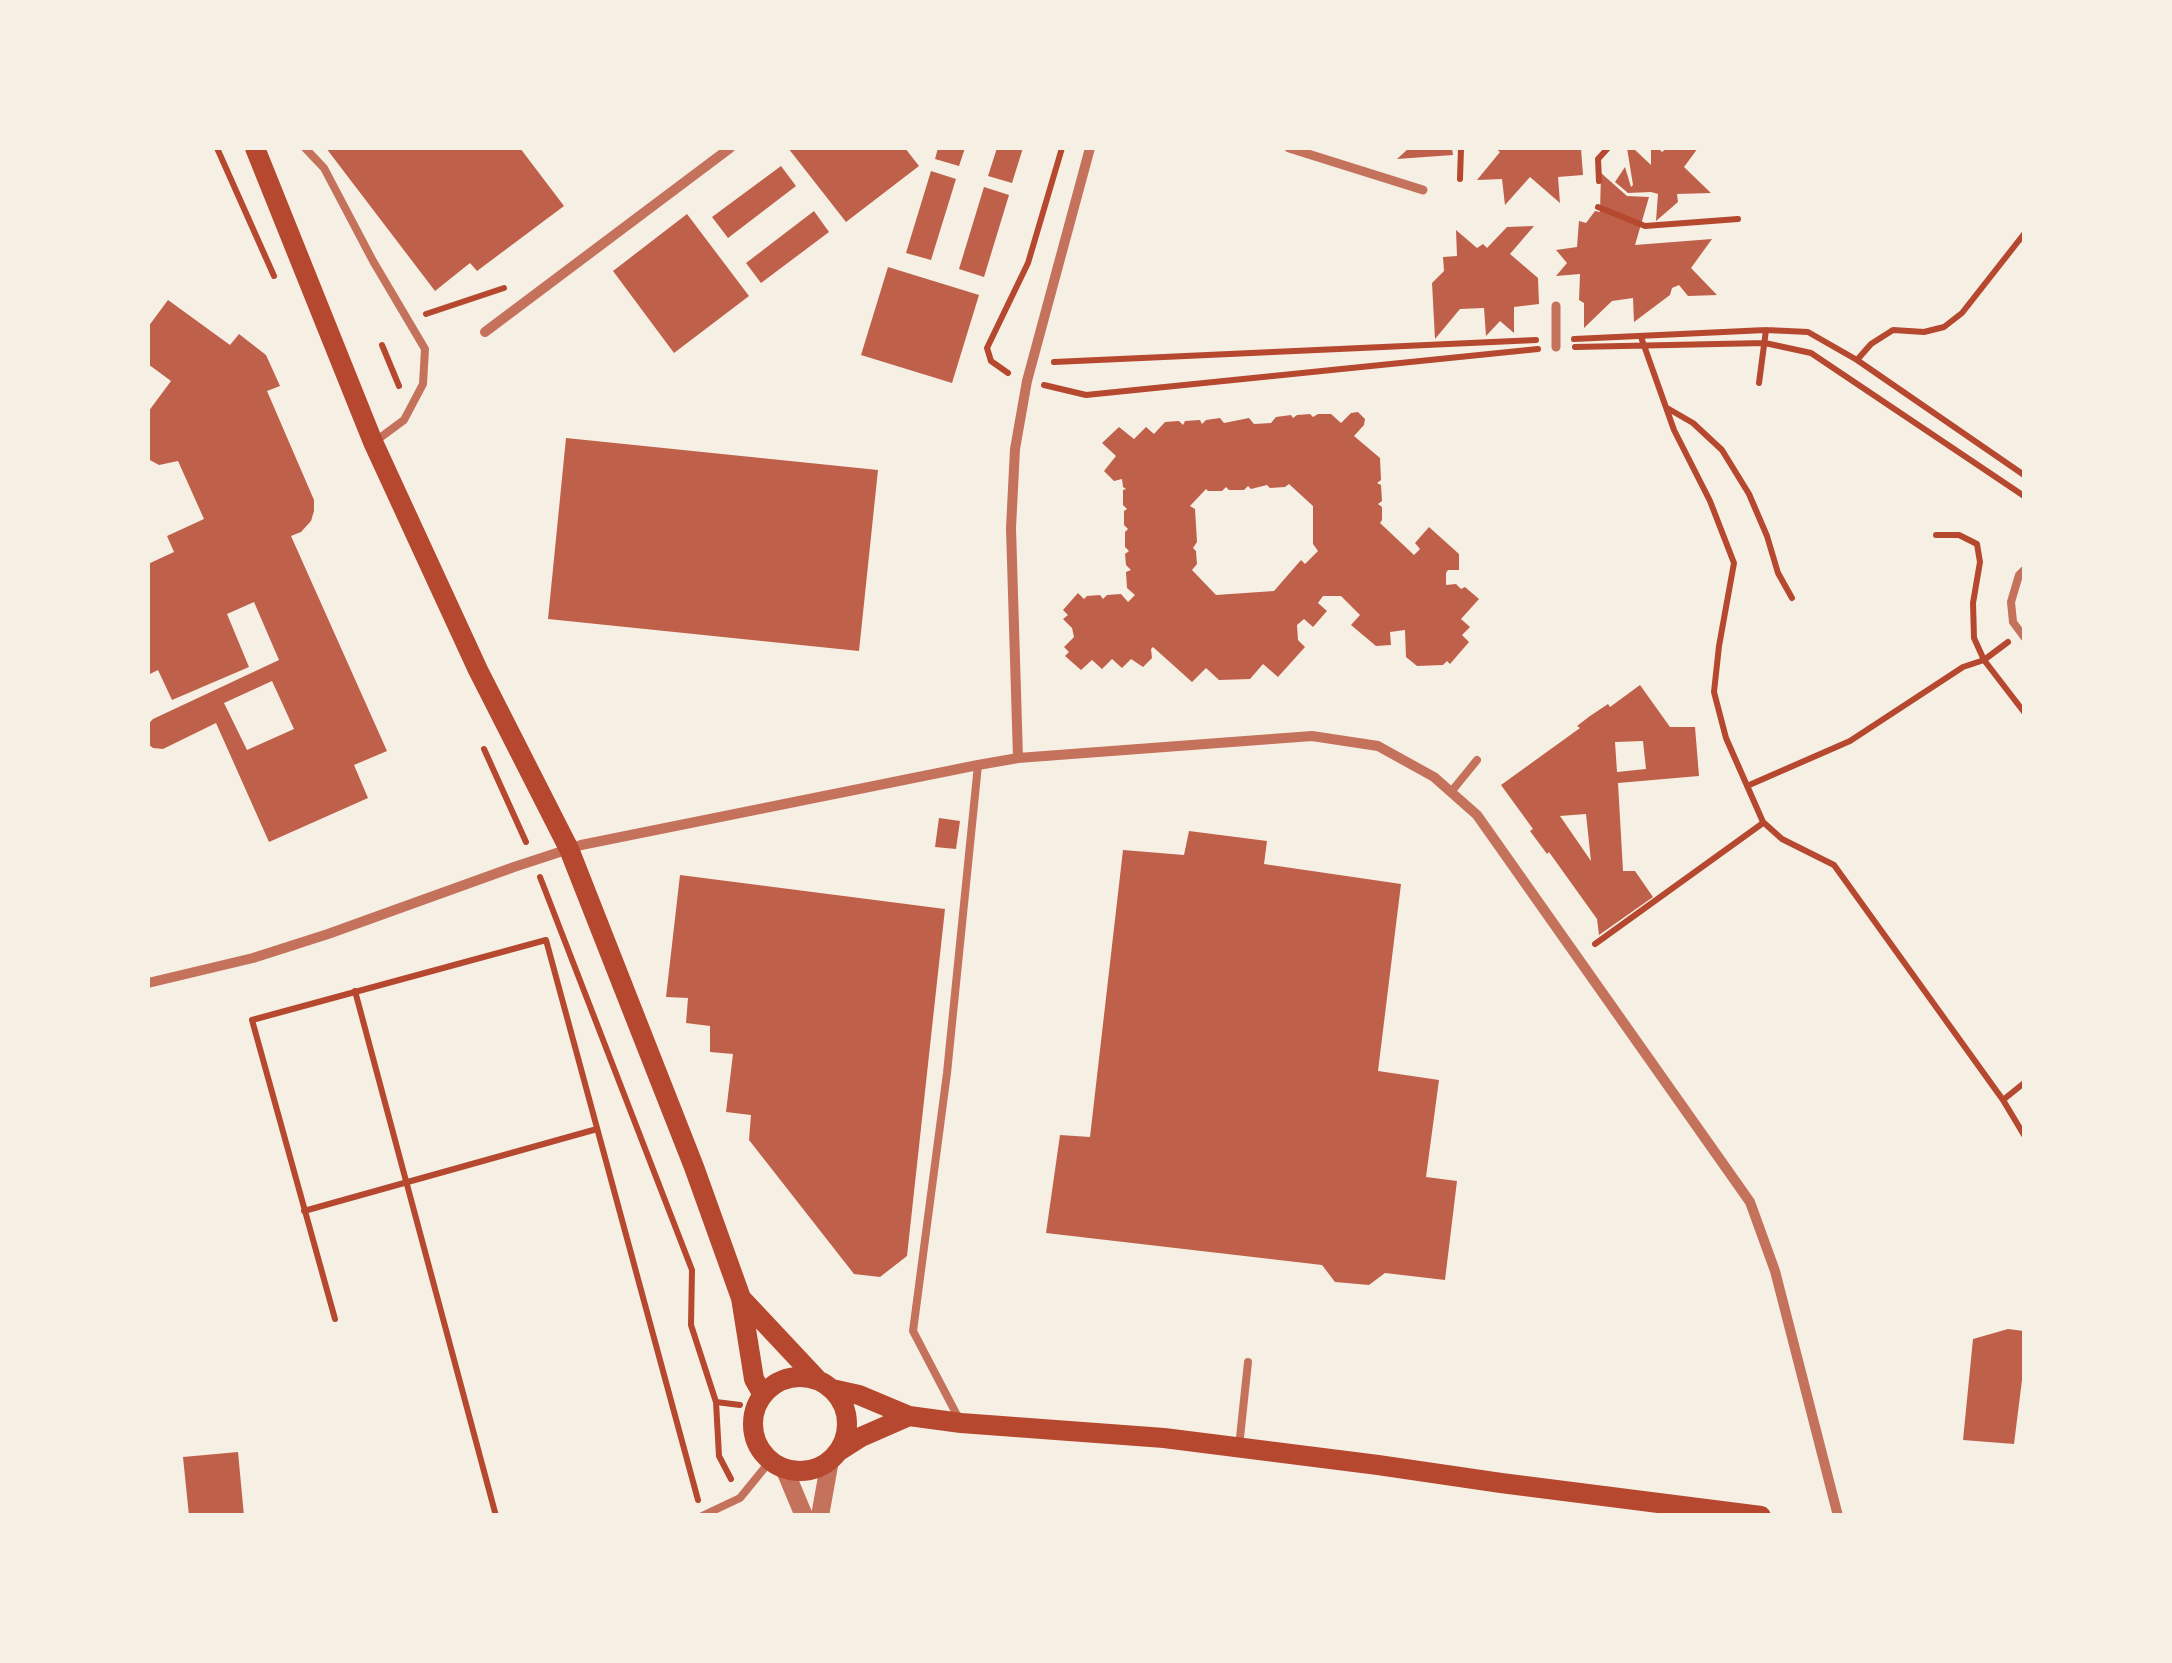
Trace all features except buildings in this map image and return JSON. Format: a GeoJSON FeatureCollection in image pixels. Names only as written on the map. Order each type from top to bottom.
{"type":"FeatureCollection","features":[{"type":"Feature","properties":{"kind":"main road"},"geometry":{"type":"LineString","coordinates":[[255,148],[373,442],[478,670],[569,849],[741,1298],[754,1379],[763,1396]]}},
{"type":"Feature","properties":{"kind":"main road"},"geometry":{"type":"LineString","coordinates":[[741,1298],[840,1400],[847,1426],[845,1440],[834,1456]]}},
{"type":"Feature","properties":{"kind":"main road"},"geometry":{"type":"LineString","coordinates":[[909,1416],[861,1438],[816,1468],[800,1471],[778,1464],[761,1450],[755,1436],[754,1422],[763,1396],[774,1385],[803,1377],[909,1416],[1164,1438],[1761,1516]]}},
{"type":"Feature","properties":{"kind":"street"},"geometry":{"type":"LineString","coordinates":[[485,332],[730,148]]}},
{"type":"Feature","properties":{"kind":"street"},"geometry":{"type":"LineString","coordinates":[[1018,758],[1011,528],[1015,449],[1027,381],[1090,148]]}},
{"type":"Feature","properties":{"kind":"street"},"geometry":{"type":"LineString","coordinates":[[1290,148],[1423,190]]}},
{"type":"Feature","properties":{"kind":"street"},"geometry":{"type":"LineString","coordinates":[[1556,306],[1556,347]]}},
{"type":"Feature","properties":{"kind":"street"},"geometry":{"type":"LineString","coordinates":[[148,983],[309,940],[569,849],[978,765],[1018,758],[1312,736],[1378,746],[1434,777],[1477,815],[1750,1202],[1783,1300],[1838,1516]]}},
{"type":"Feature","properties":{"kind":"street"},"geometry":{"type":"LineString","coordinates":[[820,1516],[834,1456]]}},
{"type":"Feature","properties":{"kind":"street"},"geometry":{"type":"LineString","coordinates":[[778,1464],[804,1516]]}},
{"type":"Feature","properties":{"kind":"lane"},"geometry":{"type":"LineString","coordinates":[[305,148],[324,168],[426,349],[423,384],[404,420],[373,442]]}},
{"type":"Feature","properties":{"kind":"lane"},"geometry":{"type":"LineString","coordinates":[[2022,634],[2013,622],[2012,602],[2019,574],[2024,570]]}},
{"type":"Feature","properties":{"kind":"lane"},"geometry":{"type":"LineString","coordinates":[[1452,792],[1477,760]]}},
{"type":"Feature","properties":{"kind":"lane"},"geometry":{"type":"LineString","coordinates":[[961,1423],[914,1331],[947,1073],[978,765]]}},
{"type":"Feature","properties":{"kind":"lane"},"geometry":{"type":"LineString","coordinates":[[1239,1447],[1248,1362]]}},
{"type":"Feature","properties":{"kind":"lane"},"geometry":{"type":"LineString","coordinates":[[702,1516],[740,1498],[778,1464]]}},
{"type":"Feature","properties":{"kind":"path"},"geometry":{"type":"LineString","coordinates":[[217,148],[280,291]]}},
{"type":"Feature","properties":{"kind":"path"},"geometry":{"type":"LineString","coordinates":[[1062,148],[1028,263],[987,348],[991,361],[1027,381],[1086,394],[1556,347],[1765,343],[1811,353],[2024,496]]}},
{"type":"Feature","properties":{"kind":"path"},"geometry":{"type":"LineString","coordinates":[[1460,148],[1460,179]]}},
{"type":"Feature","properties":{"kind":"path"},"geometry":{"type":"LineString","coordinates":[[1599,181],[1598,160],[1608,148]]}},
{"type":"Feature","properties":{"kind":"path"},"geometry":{"type":"LineString","coordinates":[[1598,208],[1645,226],[1738,220]]}},
{"type":"Feature","properties":{"kind":"path"},"geometry":{"type":"LineString","coordinates":[[1857,360],[1870,344],[1892,330],[1924,332],[1944,327],[1962,313],[2024,234]]}},
{"type":"Feature","properties":{"kind":"path"},"geometry":{"type":"LineString","coordinates":[[409,320],[520,282]]}},
{"type":"Feature","properties":{"kind":"path"},"geometry":{"type":"LineString","coordinates":[[1759,383],[1765,327]]}},
{"type":"Feature","properties":{"kind":"path"},"geometry":{"type":"LineString","coordinates":[[1641,336],[1674,430],[1710,502],[1734,563],[1714,692],[1726,738],[1763,822],[1782,839],[1834,865],[2024,1135]]}},
{"type":"Feature","properties":{"kind":"path"},"geometry":{"type":"LineString","coordinates":[[382,345],[409,410]]}},
{"type":"Feature","properties":{"kind":"path"},"geometry":{"type":"LineString","coordinates":[[1666,407],[1693,423],[1722,450],[1750,494],[1778,573],[1792,598]]}},
{"type":"Feature","properties":{"kind":"path"},"geometry":{"type":"LineString","coordinates":[[1936,535],[1959,535],[1977,544],[1980,562],[1973,603],[1974,638],[1984,660],[2024,712]]}},
{"type":"Feature","properties":{"kind":"path"},"geometry":{"type":"LineString","coordinates":[[1747,786],[1850,742],[1962,666],[1984,660],[2022,634]]}},
{"type":"Feature","properties":{"kind":"path"},"geometry":{"type":"LineString","coordinates":[[480,738],[534,860],[692,1270],[691,1325],[716,1402],[720,1456],[740,1498]]}},
{"type":"Feature","properties":{"kind":"path"},"geometry":{"type":"LineString","coordinates":[[1578,957],[1763,822]]}},
{"type":"Feature","properties":{"kind":"path"},"geometry":{"type":"LineString","coordinates":[[335,1319],[252,1020],[546,940],[702,1516]]}},
{"type":"Feature","properties":{"kind":"path"},"geometry":{"type":"LineString","coordinates":[[355,991],[496,1516]]}},
{"type":"Feature","properties":{"kind":"path"},"geometry":{"type":"LineString","coordinates":[[2003,1100],[2024,1083]]}},
{"type":"Feature","properties":{"kind":"path"},"geometry":{"type":"LineString","coordinates":[[304,1210],[597,1130]]}}]}
